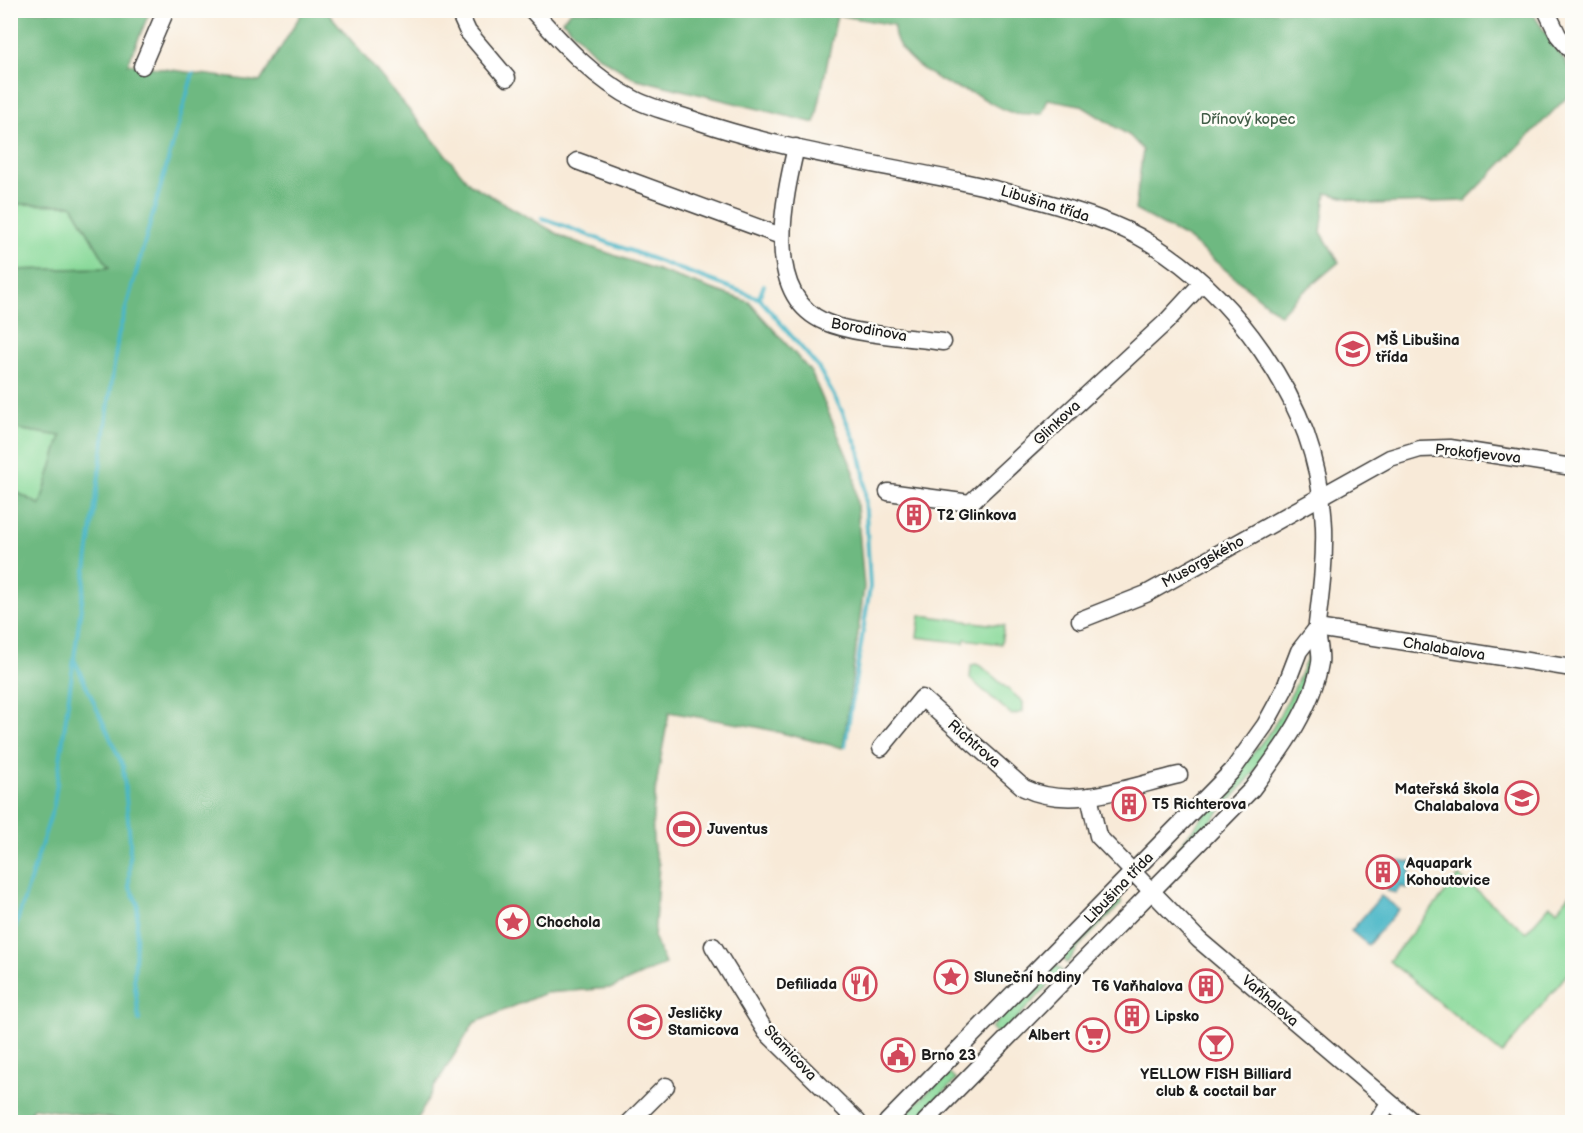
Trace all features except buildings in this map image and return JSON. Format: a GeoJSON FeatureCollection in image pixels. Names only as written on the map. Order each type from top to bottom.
{"type":"FeatureCollection","features":[{"type":"Feature","properties":{"kind":"street"},"geometry":{"type":"LineString","coordinates":[[142,66],[166,10]]}},
{"type":"Feature","properties":{"kind":"street"},"geometry":{"type":"LineString","coordinates":[[458,10],[468,32],[507,78]]}},
{"type":"Feature","properties":{"kind":"street","name":"Libušina třída"},"geometry":{"type":"LineString","coordinates":[[532,10],[561,42],[587,65],[636,100],[736,134],[1005,191],[1080,212],[1149,242],[1202,283],[1245,326],[1288,389],[1310,445],[1323,496],[1325,558],[1317,628],[1320,662],[1307,701],[1288,739],[1252,789],[925,1122]]}},
{"type":"Feature","properties":{"kind":"street"},"geometry":{"type":"LineString","coordinates":[[1546,10],[1558,34],[1572,52]]}},
{"type":"Feature","properties":{"kind":"street","name":"Borodinova"},"geometry":{"type":"LineString","coordinates":[[796,147],[781,236],[789,280],[797,300],[812,315],[840,327],[943,342]]}},
{"type":"Feature","properties":{"kind":"street"},"geometry":{"type":"LineString","coordinates":[[577,161],[781,236]]}},
{"type":"Feature","properties":{"kind":"street","name":"Glinkova"},"geometry":{"type":"LineString","coordinates":[[888,492],[970,503],[1166,322],[1202,283]]}},
{"type":"Feature","properties":{"kind":"street","name":"Prokofjevova"},"geometry":{"type":"LineString","coordinates":[[1323,496],[1390,458],[1420,449],[1449,448],[1572,466]]}},
{"type":"Feature","properties":{"kind":"street","name":"Musorgského"},"geometry":{"type":"LineString","coordinates":[[1080,620],[1146,594],[1323,496]]}},
{"type":"Feature","properties":{"kind":"street","name":"Libušina třída"},"geometry":{"type":"LineString","coordinates":[[887,1122],[1232,771],[1265,725],[1284,690],[1299,651],[1317,628]]}},
{"type":"Feature","properties":{"kind":"street","name":"Chalabalova"},"geometry":{"type":"LineString","coordinates":[[1317,628],[1572,668]]}},
{"type":"Feature","properties":{"kind":"street","name":"Richtrova"},"geometry":{"type":"LineString","coordinates":[[881,748],[922,698],[1024,788],[1042,796],[1064,799],[1089,796],[1179,775]]}},
{"type":"Feature","properties":{"kind":"street"},"geometry":{"type":"LineString","coordinates":[[1089,796],[1098,836],[1134,872]]}},
{"type":"Feature","properties":{"kind":"street","name":"Vaňhalova"},"geometry":{"type":"LineString","coordinates":[[1134,872],[1199,940],[1413,1122]]}},
{"type":"Feature","properties":{"kind":"street","name":"Stamicova"},"geometry":{"type":"LineString","coordinates":[[713,946],[766,1032],[858,1122]]}},
{"type":"Feature","properties":{"kind":"street"},"geometry":{"type":"LineString","coordinates":[[630,1122],[666,1086]]}},
{"type":"Feature","properties":{"kind":"street"},"geometry":{"type":"LineString","coordinates":[[1377,1122],[1389,1102]]}},
{"type":"Feature","properties":{"kind":"green space"},"geometry":{"type":"Polygon","coordinates":[[[11,11],[150,11],[128,64],[260,82],[303,11],[327,11],[470,184],[565,238],[749,302],[811,372],[854,472],[864,587],[843,748],[757,727],[669,712],[653,812],[654,850],[659,864],[654,938],[665,964],[612,988],[545,993],[474,1023],[435,1086],[416,1122],[137,1122],[33,1108],[26,1122],[11,1122],[11,489],[40,505],[61,436],[11,428],[11,270],[109,268],[72,205],[11,204],[11,11]]]}},
{"type":"Feature","properties":{"kind":"green space","name":"Dřínový kopec"},"geometry":{"type":"Polygon","coordinates":[[[572,11],[1531,11],[1572,72],[1572,92],[1465,201],[1372,204],[1326,193],[1321,232],[1339,262],[1294,300],[1280,315],[1187,238],[1135,210],[1143,150],[1130,136],[1080,105],[1048,99],[1042,114],[1014,113],[951,86],[933,76],[905,54],[895,35],[894,25],[837,15],[815,123],[633,78],[595,54],[562,20],[572,11]]]}},
{"type":"Feature","properties":{"kind":"green space"},"geometry":{"type":"Polygon","coordinates":[[[11,204],[72,205],[109,268],[11,270],[11,204]]]}},
{"type":"Feature","properties":{"kind":"green space"},"geometry":{"type":"Polygon","coordinates":[[[10,428],[61,436],[40,505],[11,489],[10,428]]]}},
{"type":"Feature","properties":{"kind":"green space"},"geometry":{"type":"Polygon","coordinates":[[[920,615],[1004,626],[1001,644],[965,639],[964,643],[917,637],[920,615]]]}},
{"type":"Feature","properties":{"kind":"green space"},"geometry":{"type":"Polygon","coordinates":[[[1312,647],[1315,647],[1308,675],[1285,726],[1270,750],[1236,794],[1178,855],[1166,863],[1272,729],[1294,689],[1312,647]]]}},
{"type":"Feature","properties":{"kind":"green space"},"geometry":{"type":"Polygon","coordinates":[[[975,664],[981,666],[1023,702],[1023,712],[1012,715],[970,679],[971,666],[975,664]]]}},
{"type":"Feature","properties":{"kind":"green space"},"geometry":{"type":"Polygon","coordinates":[[[1459,876],[1526,932],[1550,905],[1557,910],[1572,892],[1572,968],[1502,1054],[1389,961],[1459,876]]]}},
{"type":"Feature","properties":{"kind":"green space"},"geometry":{"type":"Polygon","coordinates":[[[1121,900],[1121,904],[1083,942],[1067,963],[1062,957],[1117,901],[1121,900]]]}},
{"type":"Feature","properties":{"kind":"green space"},"geometry":{"type":"Polygon","coordinates":[[[1055,964],[1062,971],[1000,1036],[991,1028],[1055,964]]]}},
{"type":"Feature","properties":{"kind":"green space"},"geometry":{"type":"Polygon","coordinates":[[[948,1072],[956,1080],[914,1122],[898,1122],[948,1072]]]}},
{"type":"Feature","properties":{"kind":"water"},"geometry":{"type":"Polygon","coordinates":[[[1386,861],[1412,862],[1407,889],[1401,886],[1396,893],[1388,891],[1384,883],[1375,877],[1386,861]]]}},
{"type":"Feature","properties":{"kind":"water"},"geometry":{"type":"Polygon","coordinates":[[[1381,896],[1399,909],[1368,945],[1351,931],[1381,896]]]}},
{"type":"Feature","properties":{"kind":"waterway"},"geometry":{"type":"LineString","coordinates":[[10,944],[54,805],[118,336],[193,73]]}},
{"type":"Feature","properties":{"kind":"waterway"},"geometry":{"type":"LineString","coordinates":[[542,218],[758,298]]}},
{"type":"Feature","properties":{"kind":"waterway"},"geometry":{"type":"LineString","coordinates":[[764,285],[759,298],[818,367],[841,409],[859,450],[864,474],[870,587],[845,746]]}},
{"type":"Feature","properties":{"kind":"waterway"},"geometry":{"type":"LineString","coordinates":[[74,659],[123,766],[130,840],[129,886],[138,904],[134,978],[139,1020]]}},
{"type":"Feature","properties":{"kind":"place","name":"MŠ Libušina třída"},"geometry":{"type":"Point","coordinates":[1353,349]}},
{"type":"Feature","properties":{"kind":"place","name":"T2 Glinkova"},"geometry":{"type":"Point","coordinates":[914,515]}},
{"type":"Feature","properties":{"kind":"place","name":"Mateřská škola Chalabalova"},"geometry":{"type":"Point","coordinates":[1522,798]}},
{"type":"Feature","properties":{"kind":"place","name":"T5 Richterova"},"geometry":{"type":"Point","coordinates":[1129,804]}},
{"type":"Feature","properties":{"kind":"place","name":"Juventus"},"geometry":{"type":"Point","coordinates":[684,829]}},
{"type":"Feature","properties":{"kind":"place","name":"Aquapark Kohoutovice"},"geometry":{"type":"Point","coordinates":[1383,872]}},
{"type":"Feature","properties":{"kind":"place","name":"Chochola"},"geometry":{"type":"Point","coordinates":[513,922]}},
{"type":"Feature","properties":{"kind":"place","name":"Sluneční hodiny"},"geometry":{"type":"Point","coordinates":[951,977]}},
{"type":"Feature","properties":{"kind":"place","name":"Defiliada"},"geometry":{"type":"Point","coordinates":[860,984]}},
{"type":"Feature","properties":{"kind":"place","name":"T6 Vaňhalova"},"geometry":{"type":"Point","coordinates":[1206,986]}},
{"type":"Feature","properties":{"kind":"place","name":"Lipsko"},"geometry":{"type":"Point","coordinates":[1132,1016]}},
{"type":"Feature","properties":{"kind":"place","name":"Jesličky Stamicova"},"geometry":{"type":"Point","coordinates":[645,1022]}},
{"type":"Feature","properties":{"kind":"place","name":"Albert"},"geometry":{"type":"Point","coordinates":[1093,1035]}},
{"type":"Feature","properties":{"kind":"place","name":"YELLOW FISH Billiard club & coctail bar"},"geometry":{"type":"Point","coordinates":[1216,1044]}},
{"type":"Feature","properties":{"kind":"place","name":"Brno 23"},"geometry":{"type":"Point","coordinates":[898,1055]}}]}
